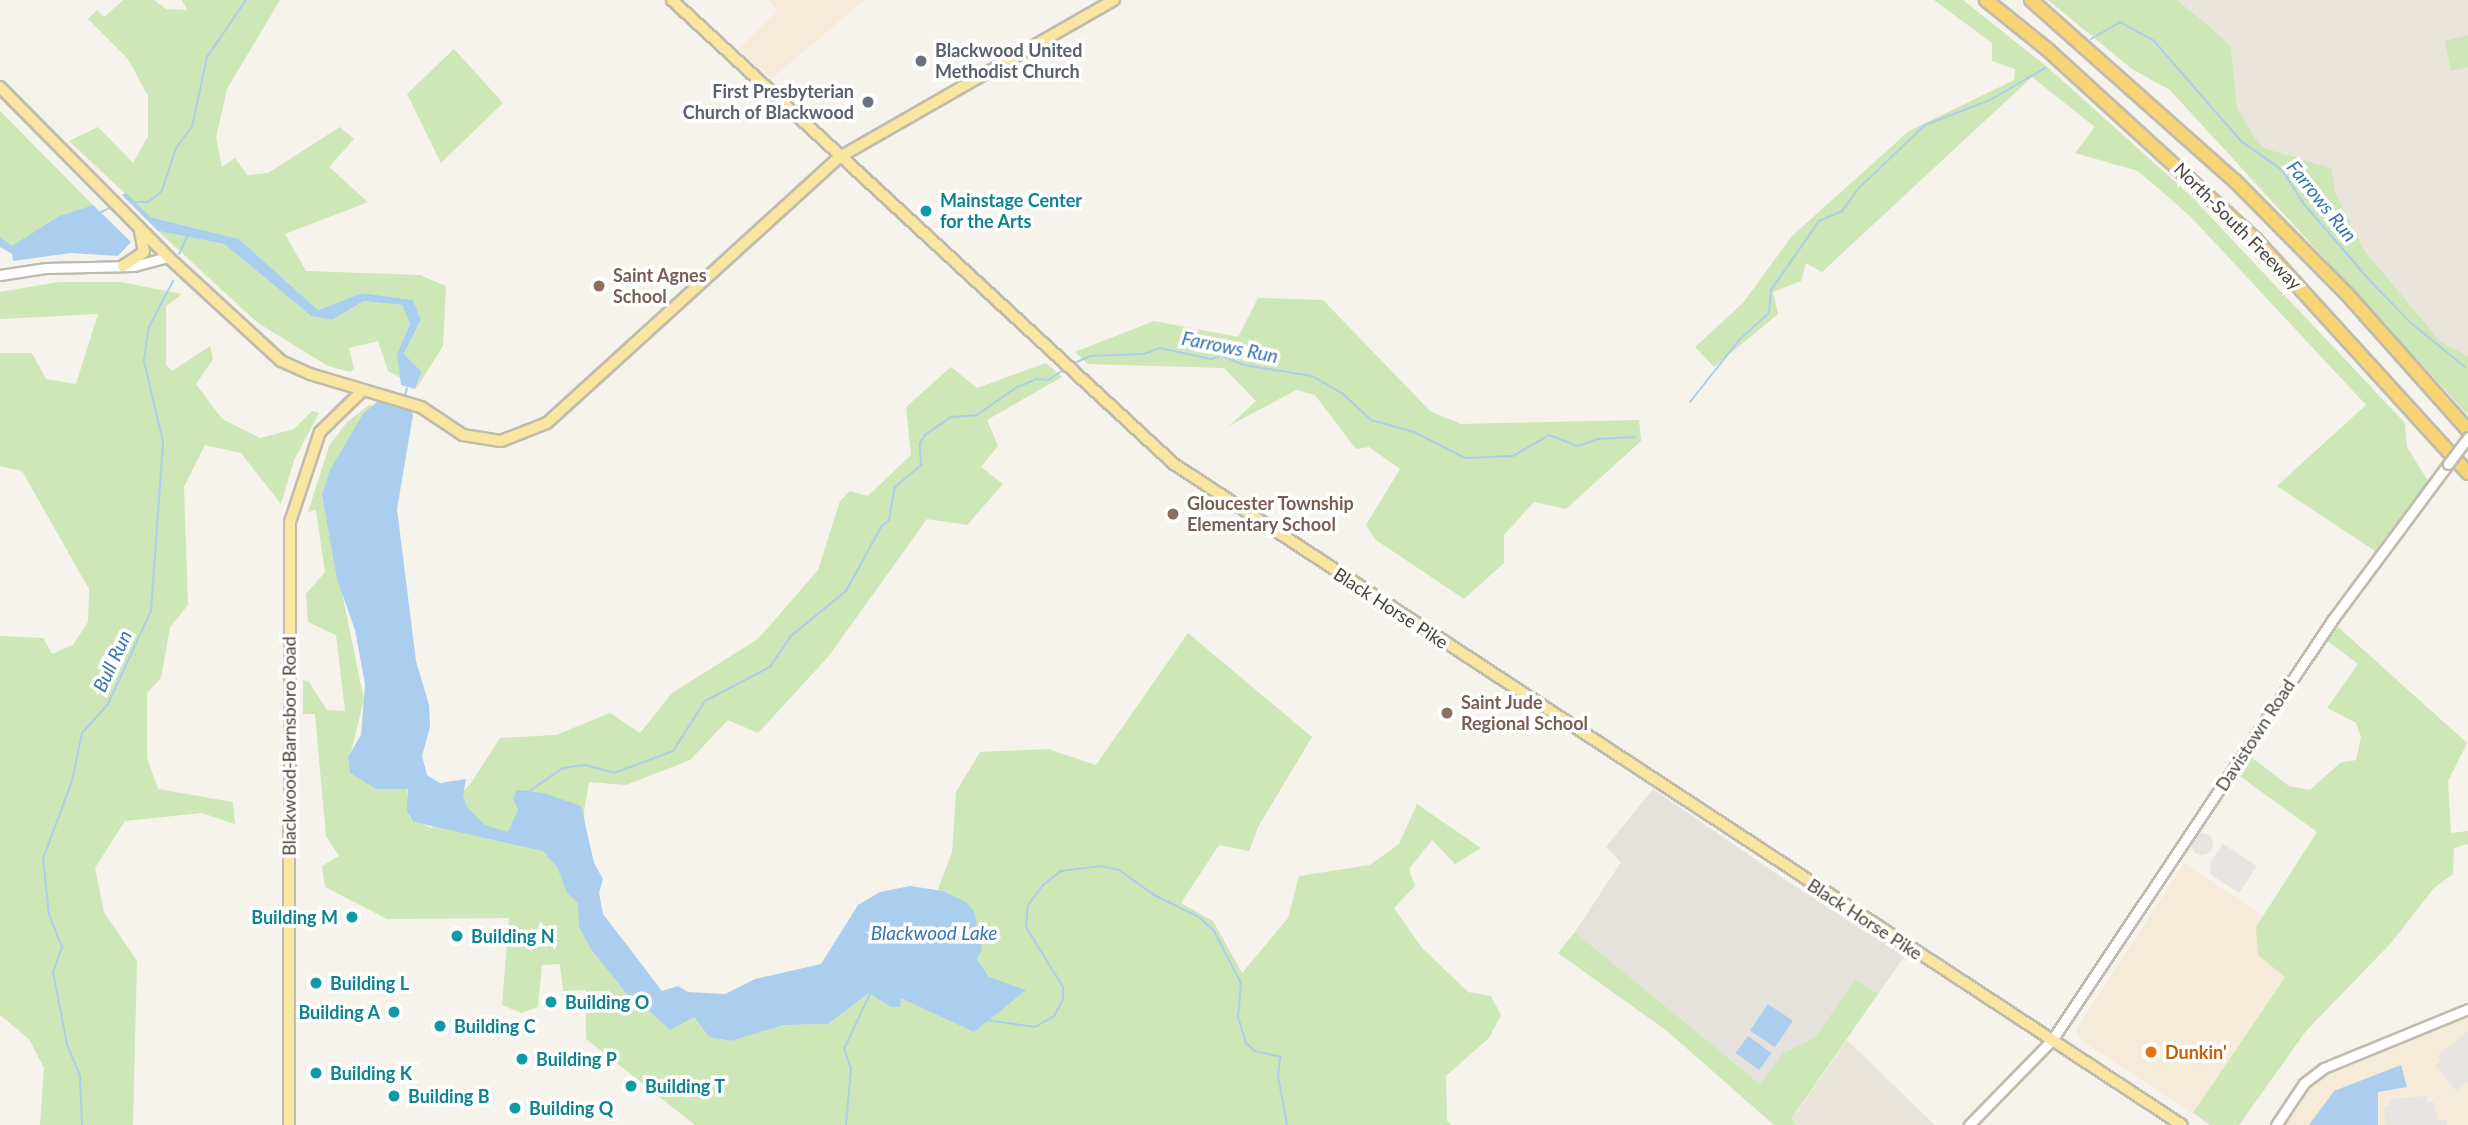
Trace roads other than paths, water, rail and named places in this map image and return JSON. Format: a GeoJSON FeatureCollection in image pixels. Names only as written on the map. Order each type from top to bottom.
{"type":"FeatureCollection","features":[{"type":"Feature","properties":{"kind":"highway","name":"North-South Freeway"},"geometry":{"type":"LineString","coordinates":[[1986,0],[2048,50],[2256,240],[2468,473]]}},
{"type":"Feature","properties":{"kind":"highway","name":"North-South Freeway"},"geometry":{"type":"LineString","coordinates":[[2031,0],[2235,181],[2346,293],[2468,430]]}},
{"type":"Feature","properties":{"kind":"main road","name":"Black Horse Pike"},"geometry":{"type":"LineString","coordinates":[[672,0],[838,158],[1197,481],[2182,1125]]}},
{"type":"Feature","properties":{"kind":"main road"},"geometry":{"type":"LineString","coordinates":[[0,87],[167,257],[281,361],[415,405],[453,432],[474,439],[501,441],[534,431],[838,158],[1114,0]]}},
{"type":"Feature","properties":{"kind":"main road"},"geometry":{"type":"LineString","coordinates":[[123,266],[144,251],[139,228]]}},
{"type":"Feature","properties":{"kind":"main road","name":"Blackwood-Barnsboro Road"},"geometry":{"type":"LineString","coordinates":[[289,1125],[290,522],[320,432],[363,390]]}},
{"type":"Feature","properties":{"kind":"street"},"geometry":{"type":"LineString","coordinates":[[0,275],[46,268],[123,266],[167,257]]}},
{"type":"Feature","properties":{"kind":"street","name":"Davistown Road"},"geometry":{"type":"LineString","coordinates":[[1969,1125],[2052,1040],[2333,619],[2468,437]]}},
{"type":"Feature","properties":{"kind":"street"},"geometry":{"type":"LineString","coordinates":[[2276,1125],[2304,1083],[2324,1068],[2468,1009]]}},
{"type":"Feature","properties":{"kind":"water"},"geometry":{"type":"Polygon","coordinates":[[[126,193],[150,217],[239,239],[318,310],[362,293],[413,300],[421,320],[404,354],[422,372],[415,389],[401,385],[397,354],[410,324],[402,305],[364,301],[332,320],[311,316],[224,244],[158,231],[122,195],[126,193]]]}},
{"type":"Feature","properties":{"kind":"water"},"geometry":{"type":"Polygon","coordinates":[[[93,205],[131,242],[118,256],[71,253],[13,261],[12,254],[0,247],[0,237],[12,246],[59,216],[93,205]]]}},
{"type":"Feature","properties":{"kind":"water","name":"Blackwood Lake"},"geometry":{"type":"Polygon","coordinates":[[[378,401],[411,410],[413,415],[397,509],[416,661],[429,705],[430,727],[422,756],[427,775],[440,783],[466,779],[463,796],[467,807],[485,825],[508,832],[518,810],[513,798],[517,790],[544,793],[581,806],[594,863],[603,879],[599,893],[603,914],[662,991],[678,986],[688,992],[725,994],[755,979],[821,964],[858,905],[880,892],[910,886],[943,891],[966,902],[974,911],[982,949],[977,959],[989,977],[1026,990],[974,1032],[901,998],[900,1007],[891,1007],[869,993],[828,1024],[784,1025],[731,1041],[709,1037],[694,1017],[670,1030],[640,1002],[630,998],[591,949],[579,927],[578,903],[567,893],[557,867],[543,851],[414,822],[407,812],[408,789],[376,789],[350,773],[348,757],[361,735],[365,684],[355,630],[337,579],[322,495],[330,470],[363,414],[378,401]]]}},
{"type":"Feature","properties":{"kind":"water"},"geometry":{"type":"Polygon","coordinates":[[[1768,1004],[1793,1021],[1775,1047],[1750,1031],[1768,1004]]]}},
{"type":"Feature","properties":{"kind":"water"},"geometry":{"type":"Polygon","coordinates":[[[1748,1036],[1771,1053],[1759,1070],[1736,1053],[1748,1036]]]}},
{"type":"Feature","properties":{"kind":"water"},"geometry":{"type":"Polygon","coordinates":[[[2401,1065],[2407,1087],[2378,1092],[2378,1125],[2309,1125],[2334,1091],[2401,1065]]]}},
{"type":"Feature","properties":{"kind":"waterway"},"geometry":{"type":"LineString","coordinates":[[133,202],[148,202],[162,191],[176,148],[192,127],[207,57],[246,0]]}},
{"type":"Feature","properties":{"kind":"waterway","name":"Farrows Run"},"geometry":{"type":"LineString","coordinates":[[2091,39],[2120,22],[2154,41],[2241,141],[2282,170],[2304,204],[2372,283],[2411,323],[2465,367]]}},
{"type":"Feature","properties":{"kind":"waterway","name":"Farrows Run"},"geometry":{"type":"LineString","coordinates":[[1690,402],[1740,339],[1769,313],[1771,290],[1819,221],[1842,211],[1859,188],[1925,125],[1990,100],[2045,68]]}},
{"type":"Feature","properties":{"kind":"waterway"},"geometry":{"type":"LineString","coordinates":[[101,212],[112,207]]}},
{"type":"Feature","properties":{"kind":"waterway","name":"Bull Run"},"geometry":{"type":"LineString","coordinates":[[179,254],[187,237]]}},
{"type":"Feature","properties":{"kind":"waterway","name":"Bull Run"},"geometry":{"type":"LineString","coordinates":[[82,1125],[80,1076],[67,1044],[53,972],[62,947],[49,914],[43,859],[72,781],[82,733],[108,704],[151,611],[163,442],[144,361],[149,327],[173,281]]}},
{"type":"Feature","properties":{"kind":"waterway","name":"Farrows Run"},"geometry":{"type":"LineString","coordinates":[[1072,364],[1091,356],[1144,354],[1160,348],[1211,359],[1222,356],[1244,365],[1312,376],[1342,393],[1371,420],[1414,432],[1465,458],[1513,456],[1549,435],[1578,446],[1598,439],[1635,437]]}},
{"type":"Feature","properties":{"kind":"waterway","name":"Farrows Run"},"geometry":{"type":"LineString","coordinates":[[528,792],[563,768],[585,765],[614,773],[673,751],[705,701],[770,667],[791,636],[846,591],[881,527],[889,520],[895,487],[921,465],[920,443],[925,435],[951,417],[977,415],[1017,387],[1037,379],[1048,380],[1065,369]]}},
{"type":"Feature","properties":{"kind":"waterway"},"geometry":{"type":"LineString","coordinates":[[404,399],[407,388]]}},
{"type":"Feature","properties":{"kind":"waterway"},"geometry":{"type":"LineString","coordinates":[[986,1020],[1035,1027],[1054,1016],[1063,1000],[1063,987],[1026,927],[1028,905],[1043,885],[1061,871],[1099,866],[1119,870],[1154,895],[1199,917],[1214,931],[1241,983],[1238,1017],[1246,1043],[1255,1051],[1280,1057],[1278,1076],[1287,1125]]}},
{"type":"Feature","properties":{"kind":"waterway"},"geometry":{"type":"LineString","coordinates":[[846,1125],[851,1069],[844,1049],[870,994]]}},
{"type":"Feature","properties":{"kind":"place","name":"Blackwood United Methodist Church"},"geometry":{"type":"Point","coordinates":[921,61]}},
{"type":"Feature","properties":{"kind":"place","name":"First Presbyterian Church of Blackwood"},"geometry":{"type":"Point","coordinates":[868,102]}},
{"type":"Feature","properties":{"kind":"place","name":"Mainstage Center for the Arts"},"geometry":{"type":"Point","coordinates":[926,211]}},
{"type":"Feature","properties":{"kind":"place","name":"Saint Agnes School"},"geometry":{"type":"Point","coordinates":[599,286]}},
{"type":"Feature","properties":{"kind":"place","name":"Gloucester Township Elementary School"},"geometry":{"type":"Point","coordinates":[1173,514]}},
{"type":"Feature","properties":{"kind":"place","name":"Saint Jude Regional School"},"geometry":{"type":"Point","coordinates":[1447,713]}},
{"type":"Feature","properties":{"kind":"place","name":"Building M"},"geometry":{"type":"Point","coordinates":[352,917]}},
{"type":"Feature","properties":{"kind":"place","name":"Building N"},"geometry":{"type":"Point","coordinates":[457,936]}},
{"type":"Feature","properties":{"kind":"place","name":"Building L"},"geometry":{"type":"Point","coordinates":[316,983]}},
{"type":"Feature","properties":{"kind":"place","name":"Building O"},"geometry":{"type":"Point","coordinates":[551,1002]}},
{"type":"Feature","properties":{"kind":"place","name":"Building A"},"geometry":{"type":"Point","coordinates":[394,1012]}},
{"type":"Feature","properties":{"kind":"place","name":"Building C"},"geometry":{"type":"Point","coordinates":[440,1026]}},
{"type":"Feature","properties":{"kind":"place","name":"Dunkin'"},"geometry":{"type":"Point","coordinates":[2151,1052]}},
{"type":"Feature","properties":{"kind":"place","name":"Building P"},"geometry":{"type":"Point","coordinates":[522,1059]}},
{"type":"Feature","properties":{"kind":"place","name":"Building K"},"geometry":{"type":"Point","coordinates":[316,1073]}},
{"type":"Feature","properties":{"kind":"place","name":"Building T"},"geometry":{"type":"Point","coordinates":[631,1086]}},
{"type":"Feature","properties":{"kind":"place","name":"Building B"},"geometry":{"type":"Point","coordinates":[394,1096]}},
{"type":"Feature","properties":{"kind":"place","name":"Building Q"},"geometry":{"type":"Point","coordinates":[515,1108]}}]}
